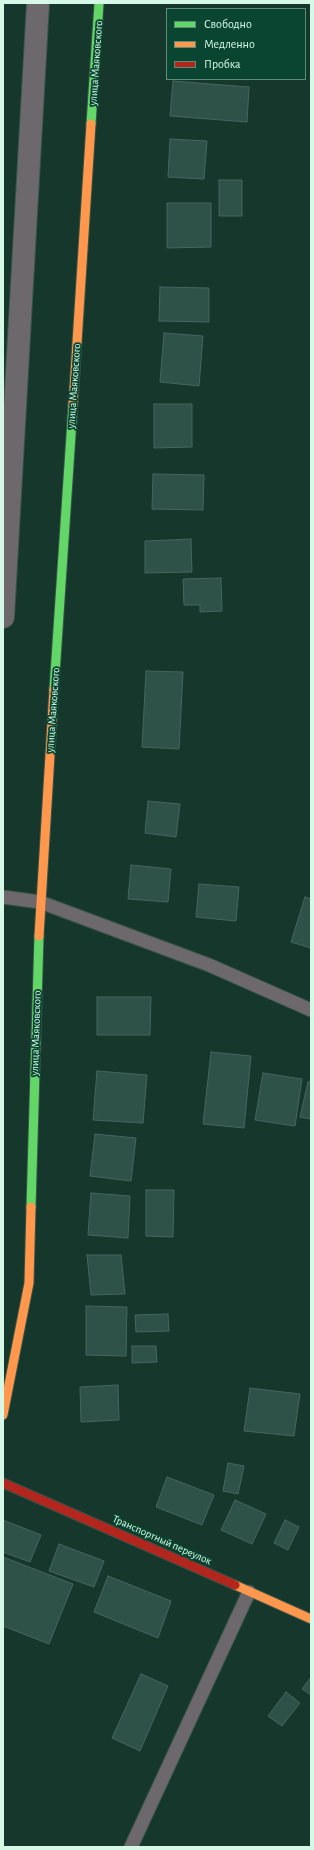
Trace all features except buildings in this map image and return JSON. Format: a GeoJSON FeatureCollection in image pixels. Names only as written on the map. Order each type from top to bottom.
{"type":"FeatureCollection","features":[{"type":"Feature","properties":{"kind":"street"},"geometry":{"type":"LineString","coordinates":[[3,617],[38,3]]}},
{"type":"Feature","properties":{"kind":"street","name":"улица Маяковского"},"geometry":{"type":"LineString","coordinates":[[3,1415],[29,1283],[40,902],[100,3]]}},
{"type":"Feature","properties":{"kind":"street","name":"Транспортный переулок"},"geometry":{"type":"LineString","coordinates":[[3,1483],[311,1619]]}},
{"type":"Feature","properties":{"kind":"lane"},"geometry":{"type":"LineString","coordinates":[[3,897],[40,902],[209,965],[311,1010]]}},
{"type":"Feature","properties":{"kind":"lane"},"geometry":{"type":"LineString","coordinates":[[131,1847],[249,1592]]}},
{"type":"Feature","properties":{"kind":"traffic: fast"},"geometry":{"type":"LineString","coordinates":[[91,124],[99,3]]}},
{"type":"Feature","properties":{"kind":"traffic: fast"},"geometry":{"type":"LineString","coordinates":[[54,689],[73,405]]}},
{"type":"Feature","properties":{"kind":"traffic: fast"},"geometry":{"type":"LineString","coordinates":[[31,1207],[39,936]]}},
{"type":"Feature","properties":{"kind":"traffic: slow"},"geometry":{"type":"LineString","coordinates":[[73,405],[91,124]]}},
{"type":"Feature","properties":{"kind":"traffic: slow"},"geometry":{"type":"LineString","coordinates":[[39,936],[54,689]]}},
{"type":"Feature","properties":{"kind":"traffic: slow"},"geometry":{"type":"LineString","coordinates":[[3,1415],[29,1283],[31,1207]]}},
{"type":"Feature","properties":{"kind":"traffic: slow"},"geometry":{"type":"LineString","coordinates":[[235,1585],[311,1619]]}},
{"type":"Feature","properties":{"kind":"traffic: jam"},"geometry":{"type":"LineString","coordinates":[[3,1483],[235,1585]]}}]}
